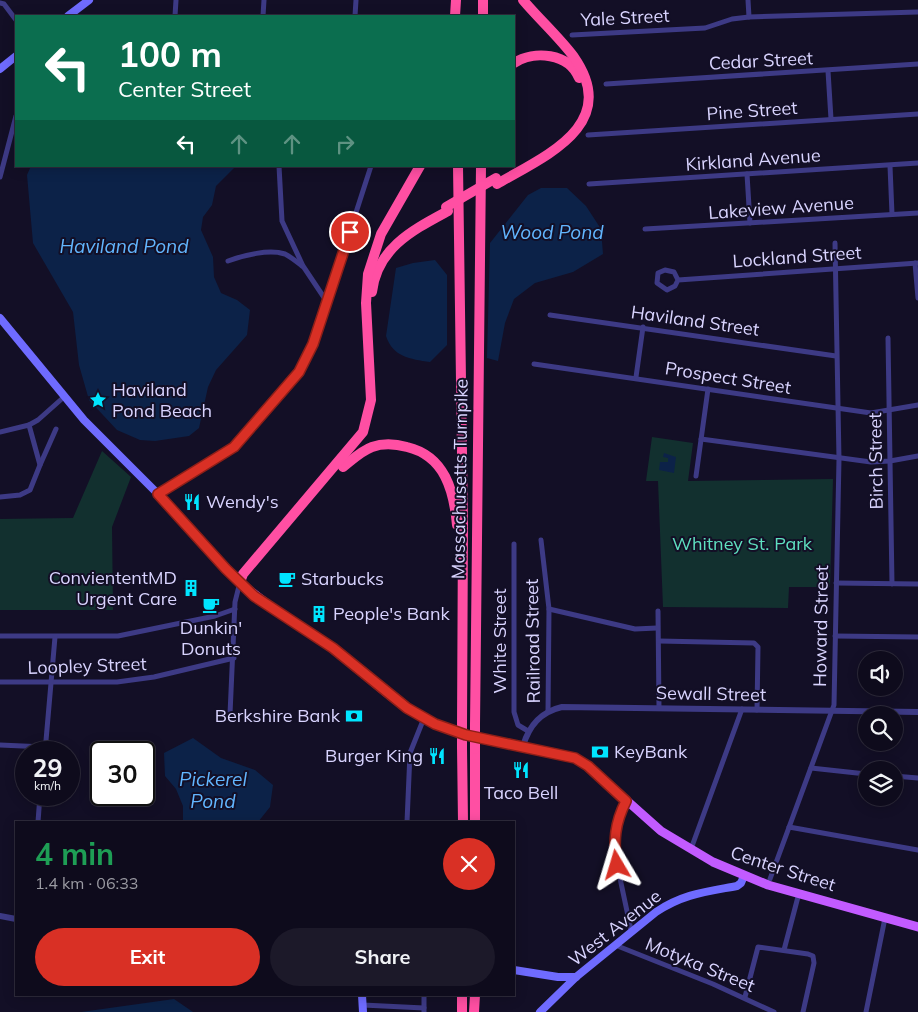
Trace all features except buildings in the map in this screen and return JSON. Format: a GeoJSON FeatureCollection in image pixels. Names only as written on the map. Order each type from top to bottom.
{"type":"FeatureCollection","features":[{"type":"Feature","properties":{"kind":"highway"},"geometry":{"type":"LineString","coordinates":[[456,0],[456,15]]}},
{"type":"Feature","properties":{"kind":"highway"},"geometry":{"type":"LineString","coordinates":[[482,15],[483,0]]}},
{"type":"Feature","properties":{"kind":"highway"},"geometry":{"type":"LineString","coordinates":[[240,582],[247,577],[343,467],[364,441],[372,424],[375,409],[371,302],[372,287],[379,265],[391,249],[406,235],[447,209],[562,145],[579,126],[587,108],[585,80],[577,62],[523,0]]}},
{"type":"Feature","properties":{"kind":"highway"},"geometry":{"type":"LineString","coordinates":[[497,181],[563,140],[577,124],[583,108],[584,100],[578,76],[563,61],[552,56],[536,55],[515,63]]}},
{"type":"Feature","properties":{"kind":"highway"},"geometry":{"type":"LineString","coordinates":[[240,582],[243,574],[362,432],[371,400],[366,303],[368,274],[376,246],[419,167]]}},
{"type":"Feature","properties":{"kind":"highway","name":"Massachusetts Turnpike"},"geometry":{"type":"LineString","coordinates":[[458,167],[463,821]]}},
{"type":"Feature","properties":{"kind":"highway","name":"Massachusetts Turnpike"},"geometry":{"type":"LineString","coordinates":[[475,821],[481,167]]}},
{"type":"Feature","properties":{"kind":"highway"},"geometry":{"type":"LineString","coordinates":[[366,303],[371,272],[383,248],[402,230],[447,209]]}},
{"type":"Feature","properties":{"kind":"highway"},"geometry":{"type":"LineString","coordinates":[[343,467],[373,447],[392,445],[417,450],[430,458],[441,469],[449,483],[455,504],[462,638]]}},
{"type":"Feature","properties":{"kind":"highway"},"geometry":{"type":"LineString","coordinates":[[462,996],[462,1012]]}},
{"type":"Feature","properties":{"kind":"highway"},"geometry":{"type":"LineString","coordinates":[[474,1012],[475,996]]}},
{"type":"Feature","properties":{"kind":"main road"},"geometry":{"type":"LineString","coordinates":[[69,15],[89,0]]}},
{"type":"Feature","properties":{"kind":"main road"},"geometry":{"type":"LineString","coordinates":[[0,69],[15,57]]}},
{"type":"Feature","properties":{"kind":"main road","name":"Center Street"},"geometry":{"type":"LineString","coordinates":[[0,318],[104,441],[158,494],[240,582],[260,600],[333,648],[391,697],[424,718],[466,735],[523,746],[581,761],[661,831],[691,850],[744,876],[918,927]]}},
{"type":"Feature","properties":{"kind":"main road","name":"West Avenue"},"geometry":{"type":"LineString","coordinates":[[540,1012],[576,977],[631,930],[669,903],[694,893],[736,886],[741,883],[744,876]]}},
{"type":"Feature","properties":{"kind":"main road"},"geometry":{"type":"LineString","coordinates":[[515,970],[558,977],[576,977]]}},
{"type":"Feature","properties":{"kind":"main road"},"geometry":{"type":"LineString","coordinates":[[362,996],[363,1009]]}},
{"type":"Feature","properties":{"kind":"street"},"geometry":{"type":"LineString","coordinates":[[176,0],[176,15]]}},
{"type":"Feature","properties":{"kind":"street"},"geometry":{"type":"LineString","coordinates":[[263,15],[264,0]]}},
{"type":"Feature","properties":{"kind":"street"},"geometry":{"type":"LineString","coordinates":[[355,15],[356,0]]}},
{"type":"Feature","properties":{"kind":"street"},"geometry":{"type":"LineString","coordinates":[[748,0],[749,17]]}},
{"type":"Feature","properties":{"kind":"street"},"geometry":{"type":"LineString","coordinates":[[0,2],[4,4],[15,19]]}},
{"type":"Feature","properties":{"kind":"street","name":"Yale Street"},"geometry":{"type":"LineString","coordinates":[[572,35],[705,28],[732,19],[749,17],[918,12]]}},
{"type":"Feature","properties":{"kind":"street","name":"Cedar Street"},"geometry":{"type":"LineString","coordinates":[[606,84],[918,64]]}},
{"type":"Feature","properties":{"kind":"street"},"geometry":{"type":"LineString","coordinates":[[828,71],[831,119]]}},
{"type":"Feature","properties":{"kind":"street","name":"Pine Street"},"geometry":{"type":"LineString","coordinates":[[588,135],[918,114]]}},
{"type":"Feature","properties":{"kind":"street"},"geometry":{"type":"LineString","coordinates":[[0,177],[15,120]]}},
{"type":"Feature","properties":{"kind":"street","name":"Kirkland Avenue"},"geometry":{"type":"LineString","coordinates":[[589,184],[918,163]]}},
{"type":"Feature","properties":{"kind":"street"},"geometry":{"type":"LineString","coordinates":[[890,166],[892,214]]}},
{"type":"Feature","properties":{"kind":"street"},"geometry":{"type":"LineString","coordinates":[[279,167],[282,221],[303,266],[327,302]]}},
{"type":"Feature","properties":{"kind":"street"},"geometry":{"type":"LineString","coordinates":[[158,494],[234,447],[304,366],[371,167]]}},
{"type":"Feature","properties":{"kind":"street"},"geometry":{"type":"LineString","coordinates":[[748,174],[750,223]]}},
{"type":"Feature","properties":{"kind":"street","name":"Lakeview Avenue"},"geometry":{"type":"LineString","coordinates":[[645,229],[918,212]]}},
{"type":"Feature","properties":{"kind":"street","name":"Howard Street"},"geometry":{"type":"LineString","coordinates":[[770,878],[832,711],[839,459],[835,243]]}},
{"type":"Feature","properties":{"kind":"street"},"geometry":{"type":"LineString","coordinates":[[228,261],[255,254],[277,253],[286,254],[303,266]]}},
{"type":"Feature","properties":{"kind":"street"},"geometry":{"type":"LineString","coordinates":[[917,263],[918,298]]}},
{"type":"Feature","properties":{"kind":"street","name":"Lockland Street"},"geometry":{"type":"LineString","coordinates":[[678,280],[917,263]]}},
{"type":"Feature","properties":{"kind":"street","name":"Lockland Street"},"geometry":{"type":"LineString","coordinates":[[665,270],[674,272],[678,280],[675,286],[667,290],[657,283],[658,273],[665,270]]}},
{"type":"Feature","properties":{"kind":"street","name":"Haviland Street"},"geometry":{"type":"LineString","coordinates":[[550,314],[836,356]]}},
{"type":"Feature","properties":{"kind":"street"},"geometry":{"type":"LineString","coordinates":[[636,378],[643,327]]}},
{"type":"Feature","properties":{"kind":"street","name":"Birch Street"},"geometry":{"type":"LineString","coordinates":[[888,338],[892,584]]}},
{"type":"Feature","properties":{"kind":"street","name":"Prospect Street"},"geometry":{"type":"LineString","coordinates":[[534,364],[871,413],[918,405]]}},
{"type":"Feature","properties":{"kind":"street"},"geometry":{"type":"LineString","coordinates":[[696,476],[708,389]]}},
{"type":"Feature","properties":{"kind":"street"},"geometry":{"type":"LineString","coordinates":[[0,432],[29,425],[38,420],[65,396]]}},
{"type":"Feature","properties":{"kind":"street"},"geometry":{"type":"LineString","coordinates":[[29,425],[40,465]]}},
{"type":"Feature","properties":{"kind":"street"},"geometry":{"type":"LineString","coordinates":[[0,497],[20,495],[30,490],[56,428]]}},
{"type":"Feature","properties":{"kind":"street"},"geometry":{"type":"LineString","coordinates":[[701,439],[839,459],[890,461],[918,456]]}},
{"type":"Feature","properties":{"kind":"street","name":"Railroad Street"},"geometry":{"type":"LineString","coordinates":[[541,540],[549,609],[548,712]]}},
{"type":"Feature","properties":{"kind":"street","name":"White Street"},"geometry":{"type":"LineString","coordinates":[[514,544],[514,712],[518,725],[528,730]]}},
{"type":"Feature","properties":{"kind":"street"},"geometry":{"type":"LineString","coordinates":[[230,714],[235,609],[240,582]]}},
{"type":"Feature","properties":{"kind":"street"},"geometry":{"type":"LineString","coordinates":[[836,583],[918,584]]}},
{"type":"Feature","properties":{"kind":"street"},"geometry":{"type":"LineString","coordinates":[[0,636],[118,636],[215,616],[235,609]]}},
{"type":"Feature","properties":{"kind":"street"},"geometry":{"type":"LineString","coordinates":[[549,609],[635,629],[657,628]]}},
{"type":"Feature","properties":{"kind":"street"},"geometry":{"type":"LineString","coordinates":[[658,611],[660,708]]}},
{"type":"Feature","properties":{"kind":"street"},"geometry":{"type":"LineString","coordinates":[[835,636],[918,637]]}},
{"type":"Feature","properties":{"kind":"street"},"geometry":{"type":"LineString","coordinates":[[46,741],[55,637]]}},
{"type":"Feature","properties":{"kind":"street"},"geometry":{"type":"LineString","coordinates":[[659,641],[754,644],[758,647],[757,710]]}},
{"type":"Feature","properties":{"kind":"street","name":"Loopley Street"},"geometry":{"type":"LineString","coordinates":[[0,682],[52,683],[136,680],[234,658]]}},
{"type":"Feature","properties":{"kind":"street","name":"Sewall Street"},"geometry":{"type":"LineString","coordinates":[[528,730],[534,722],[548,712],[562,707],[918,712]]}},
{"type":"Feature","properties":{"kind":"street"},"geometry":{"type":"LineString","coordinates":[[691,850],[742,709]]}},
{"type":"Feature","properties":{"kind":"street"},"geometry":{"type":"LineString","coordinates":[[408,821],[409,762],[412,746],[424,718]]}},
{"type":"Feature","properties":{"kind":"street"},"geometry":{"type":"LineString","coordinates":[[523,746],[528,730]]}},
{"type":"Feature","properties":{"kind":"street"},"geometry":{"type":"LineString","coordinates":[[0,746],[15,747]]}},
{"type":"Feature","properties":{"kind":"street"},"geometry":{"type":"LineString","coordinates":[[811,768],[858,773]]}},
{"type":"Feature","properties":{"kind":"street"},"geometry":{"type":"LineString","coordinates":[[903,777],[918,778]]}},
{"type":"Feature","properties":{"kind":"street"},"geometry":{"type":"LineString","coordinates":[[626,801],[616,825],[614,850],[631,930]]}},
{"type":"Feature","properties":{"kind":"street"},"geometry":{"type":"LineString","coordinates":[[38,821],[39,806]]}},
{"type":"Feature","properties":{"kind":"street"},"geometry":{"type":"LineString","coordinates":[[789,826],[918,850]]}},
{"type":"Feature","properties":{"kind":"street"},"geometry":{"type":"LineString","coordinates":[[784,950],[799,893]]}},
{"type":"Feature","properties":{"kind":"street"},"geometry":{"type":"LineString","coordinates":[[0,916],[15,919]]}},
{"type":"Feature","properties":{"kind":"street"},"geometry":{"type":"LineString","coordinates":[[866,1012],[885,918]]}},
{"type":"Feature","properties":{"kind":"street","name":"Motyka Street"},"geometry":{"type":"LineString","coordinates":[[614,945],[745,997],[774,1012]]}},
{"type":"Feature","properties":{"kind":"street"},"geometry":{"type":"LineString","coordinates":[[745,997],[758,947],[813,956],[814,963],[803,1012]]}},
{"type":"Feature","properties":{"kind":"street"},"geometry":{"type":"LineString","coordinates":[[363,1009],[424,1010],[424,996]]}},
{"type":"Feature","properties":{"kind":"street"},"geometry":{"type":"LineString","coordinates":[[547,1004],[552,1012]]}},
{"type":"Feature","properties":{"kind":"green space","name":"Whitney St. Park"},"geometry":{"type":"Polygon","coordinates":[[[652,437],[693,443],[688,481],[833,479],[830,587],[789,587],[788,608],[663,607],[658,481],[646,481],[652,437]]]}},
{"type":"Feature","properties":{"kind":"green space"},"geometry":{"type":"Polygon","coordinates":[[[102,451],[131,477],[112,527],[113,610],[0,610],[0,519],[73,518],[102,451]]]}},
{"type":"Feature","properties":{"kind":"water","name":"Haviland Pond"},"geometry":{"type":"Polygon","coordinates":[[[31,167],[235,167],[216,186],[212,205],[203,217],[201,230],[213,257],[214,277],[221,293],[237,300],[250,310],[247,335],[216,370],[208,387],[199,428],[189,436],[155,441],[140,440],[117,430],[89,400],[79,365],[73,312],[33,243],[27,175],[31,167]]]}},
{"type":"Feature","properties":{"kind":"water","name":"Wood Pond"},"geometry":{"type":"Polygon","coordinates":[[[541,188],[567,188],[586,206],[601,229],[603,254],[573,272],[535,283],[514,299],[505,323],[498,361],[487,358],[490,243],[528,195],[541,188]]]}},
{"type":"Feature","properties":{"kind":"water"},"geometry":{"type":"Polygon","coordinates":[[[435,260],[447,275],[447,345],[430,362],[403,356],[393,348],[386,336],[396,268],[435,260]]]}},
{"type":"Feature","properties":{"kind":"water"},"geometry":{"type":"Polygon","coordinates":[[[664,453],[676,457],[674,473],[659,470],[660,462],[668,462],[668,458],[663,457],[664,453]]]}},
{"type":"Feature","properties":{"kind":"water","name":"Pickerel Pond"},"geometry":{"type":"Polygon","coordinates":[[[193,738],[221,758],[255,770],[273,785],[270,807],[259,821],[183,821],[183,806],[176,789],[165,776],[164,753],[193,738]]]}},
{"type":"Feature","properties":{"kind":"water"},"geometry":{"type":"Polygon","coordinates":[[[174,999],[193,1012],[81,1012],[174,999]]]}},
{"type":"Feature","properties":{"kind":"place","name":"Haviland Pond Beach"},"geometry":{"type":"Point","coordinates":[98,400]}},
{"type":"Feature","properties":{"kind":"place","name":"Wendy's"},"geometry":{"type":"Point","coordinates":[192,502]}},
{"type":"Feature","properties":{"kind":"place","name":"Starbucks"},"geometry":{"type":"Point","coordinates":[287,579]}},
{"type":"Feature","properties":{"kind":"place","name":"ConviententMD Urgent Care"},"geometry":{"type":"Point","coordinates":[191,588]}},
{"type":"Feature","properties":{"kind":"place","name":"Dunkin' Donuts"},"geometry":{"type":"Point","coordinates":[211,605]}},
{"type":"Feature","properties":{"kind":"place","name":"People's Bank"},"geometry":{"type":"Point","coordinates":[319,614]}},
{"type":"Feature","properties":{"kind":"place","name":"Berkshire Bank"},"geometry":{"type":"Point","coordinates":[354,716]}},
{"type":"Feature","properties":{"kind":"place","name":"KeyBank"},"geometry":{"type":"Point","coordinates":[600,752]}},
{"type":"Feature","properties":{"kind":"place","name":"Burger King"},"geometry":{"type":"Point","coordinates":[437,756]}},
{"type":"Feature","properties":{"kind":"place","name":"Taco Bell"},"geometry":{"type":"Point","coordinates":[521,770]}},
{"type":"Feature","properties":{"kind":"route"},"geometry":{"type":"LineString","coordinates":[[350,232],[304,366],[234,447],[158,494],[226,569],[254,596],[333,648],[391,697],[407,708],[435,724],[466,735],[575,758],[588,766],[626,801],[616,825],[614,836],[617,865]]}}]}
